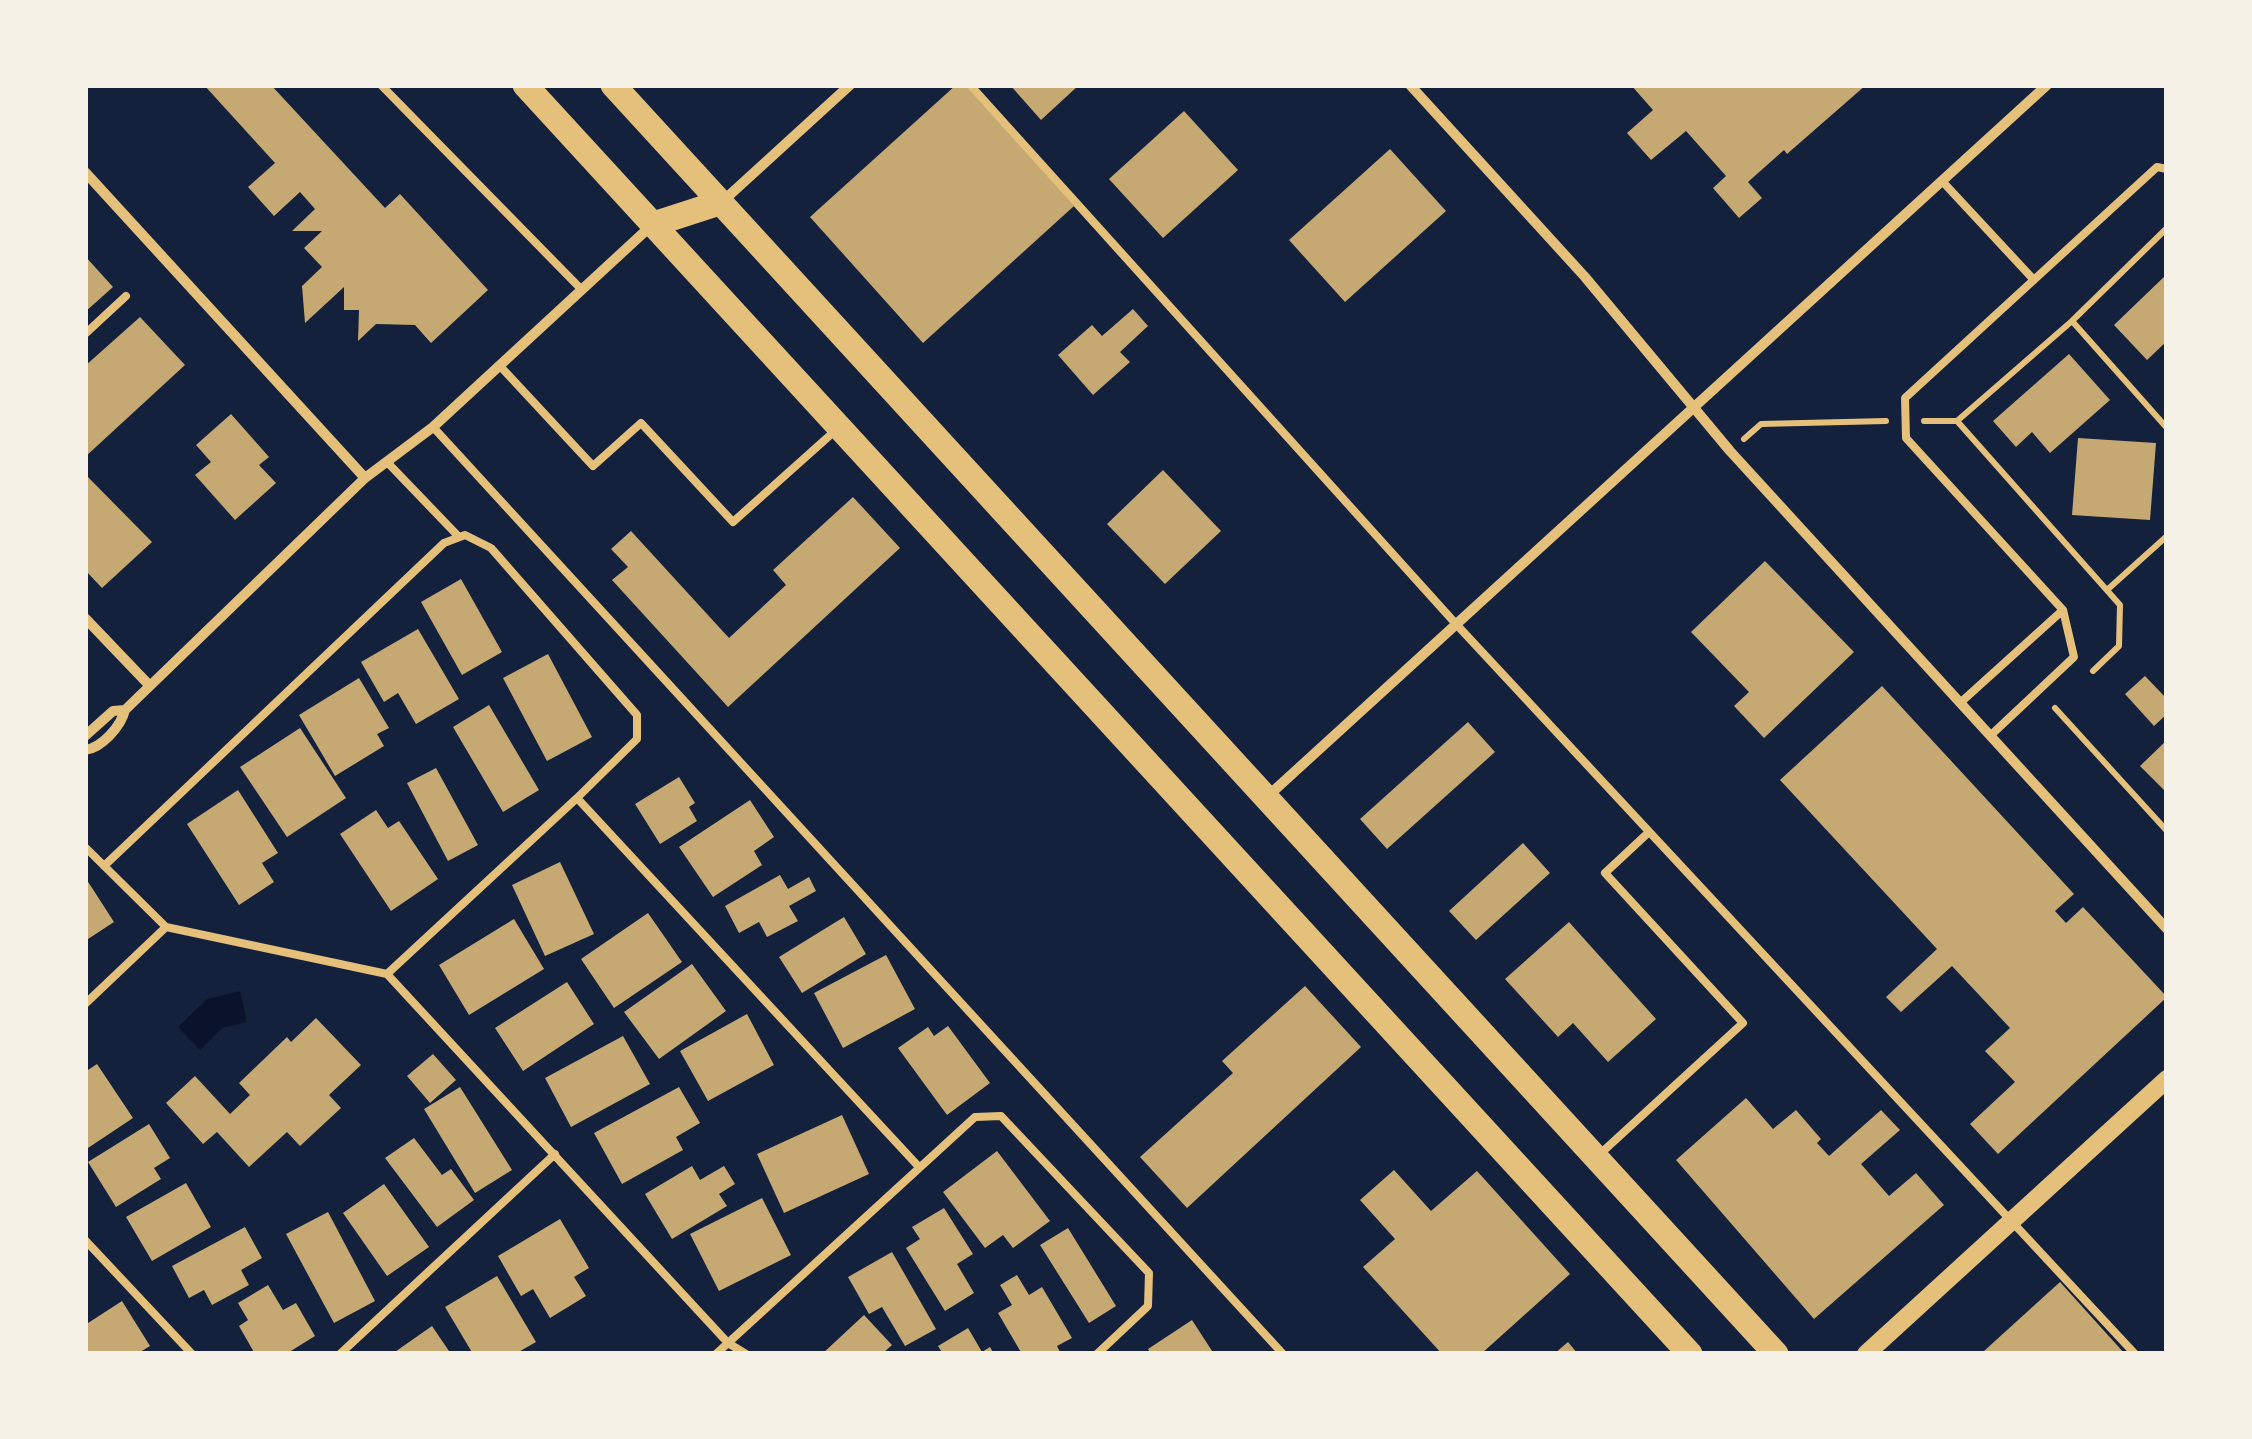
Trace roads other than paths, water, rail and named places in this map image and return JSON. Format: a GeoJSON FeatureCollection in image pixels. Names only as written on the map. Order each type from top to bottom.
{"type":"FeatureCollection","features":[{"type":"Feature","properties":{"kind":"main road"},"geometry":{"type":"LineString","coordinates":[[526,85],[1678,1350]]}},
{"type":"Feature","properties":{"kind":"main road"},"geometry":{"type":"LineString","coordinates":[[613,85],[1776,1354]]}},
{"type":"Feature","properties":{"kind":"main road"},"geometry":{"type":"LineString","coordinates":[[654,224],[722,202]]}},
{"type":"Feature","properties":{"kind":"street"},"geometry":{"type":"LineString","coordinates":[[722,202],[850,85]]}},
{"type":"Feature","properties":{"kind":"street"},"geometry":{"type":"LineString","coordinates":[[1410,85],[1696,406],[1730,451],[2167,929]]}},
{"type":"Feature","properties":{"kind":"street"},"geometry":{"type":"LineString","coordinates":[[1268,796],[2047,85]]}},
{"type":"Feature","properties":{"kind":"street"},"geometry":{"type":"LineString","coordinates":[[85,172],[365,478]]}},
{"type":"Feature","properties":{"kind":"street"},"geometry":{"type":"LineString","coordinates":[[85,750],[93,749],[122,722],[125,710],[365,478],[432,427],[654,224]]}},
{"type":"Feature","properties":{"kind":"street"},"geometry":{"type":"LineString","coordinates":[[85,618],[150,686]]}},
{"type":"Feature","properties":{"kind":"street"},"geometry":{"type":"LineString","coordinates":[[85,736],[113,711],[125,710]]}},
{"type":"Feature","properties":{"kind":"street"},"geometry":{"type":"LineString","coordinates":[[1866,1354],[2167,1079]]}},
{"type":"Feature","properties":{"kind":"lane"},"geometry":{"type":"LineString","coordinates":[[381,85],[582,290]]}},
{"type":"Feature","properties":{"kind":"lane"},"geometry":{"type":"LineString","coordinates":[[970,85],[1456,624],[2135,1354]]}},
{"type":"Feature","properties":{"kind":"lane"},"geometry":{"type":"LineString","coordinates":[[1990,736],[2074,657],[2063,610],[1906,438],[1905,398],[2157,168],[2167,169]]}},
{"type":"Feature","properties":{"kind":"lane"},"geometry":{"type":"LineString","coordinates":[[1942,180],[2034,280]]}},
{"type":"Feature","properties":{"kind":"lane"},"geometry":{"type":"LineString","coordinates":[[85,334],[126,296]]}},
{"type":"Feature","properties":{"kind":"lane"},"geometry":{"type":"LineString","coordinates":[[500,366],[593,466],[640,423],[733,522],[840,426]]}},
{"type":"Feature","properties":{"kind":"lane"},"geometry":{"type":"LineString","coordinates":[[432,427],[1283,1354]]}},
{"type":"Feature","properties":{"kind":"lane"},"geometry":{"type":"LineString","coordinates":[[387,462],[460,538]]}},
{"type":"Feature","properties":{"kind":"lane"},"geometry":{"type":"LineString","coordinates":[[104,866],[444,543],[465,536],[490,548],[638,715],[636,740],[387,974]]}},
{"type":"Feature","properties":{"kind":"lane"},"geometry":{"type":"LineString","coordinates":[[1960,703],[2063,610]]}},
{"type":"Feature","properties":{"kind":"lane"},"geometry":{"type":"LineString","coordinates":[[577,798],[918,1167]]}},
{"type":"Feature","properties":{"kind":"lane"},"geometry":{"type":"LineString","coordinates":[[1596,1157],[1742,1023],[1605,872],[1650,832]]}},
{"type":"Feature","properties":{"kind":"lane"},"geometry":{"type":"LineString","coordinates":[[85,847],[166,927],[387,974],[728,1343],[746,1354]]}},
{"type":"Feature","properties":{"kind":"lane"},"geometry":{"type":"LineString","coordinates":[[85,1004],[166,927]]}},
{"type":"Feature","properties":{"kind":"lane"},"geometry":{"type":"LineString","coordinates":[[716,1354],[975,1117],[1001,1116],[1148,1273],[1148,1306],[1097,1354]]}},
{"type":"Feature","properties":{"kind":"lane"},"geometry":{"type":"LineString","coordinates":[[340,1354],[555,1154]]}},
{"type":"Feature","properties":{"kind":"lane"},"geometry":{"type":"LineString","coordinates":[[85,1240],[192,1354]]}},
{"type":"Feature","properties":{"kind":"water"},"geometry":{"type":"Polygon","coordinates":[[[240,991],[247,1022],[222,1028],[200,1050],[178,1027],[207,999],[240,991]]]}}]}
